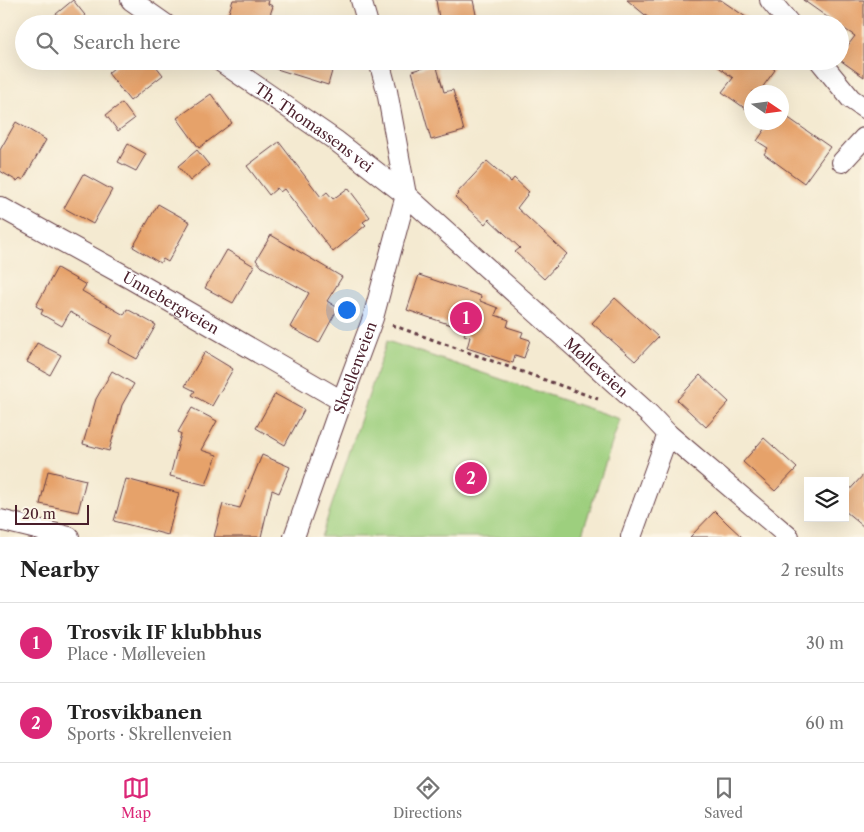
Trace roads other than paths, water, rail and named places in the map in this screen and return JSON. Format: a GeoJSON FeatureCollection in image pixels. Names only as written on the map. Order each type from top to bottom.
{"type":"FeatureCollection","features":[{"type":"Feature","properties":{"kind":"street"},"geometry":{"type":"LineString","coordinates":[[131,0],[152,15]]}},
{"type":"Feature","properties":{"kind":"street"},"geometry":{"type":"LineString","coordinates":[[361,0],[365,15]]}},
{"type":"Feature","properties":{"kind":"street"},"geometry":{"type":"LineString","coordinates":[[770,0],[782,15]]}},
{"type":"Feature","properties":{"kind":"street","name":"Th. Thomassens vei"},"geometry":{"type":"LineString","coordinates":[[233,70],[335,140],[406,195]]}},
{"type":"Feature","properties":{"kind":"street"},"geometry":{"type":"LineString","coordinates":[[381,70],[406,195]]}},
{"type":"Feature","properties":{"kind":"street"},"geometry":{"type":"LineString","coordinates":[[828,70],[851,98],[864,108]]}},
{"type":"Feature","properties":{"kind":"street"},"geometry":{"type":"LineString","coordinates":[[842,162],[864,138]]}},
{"type":"Feature","properties":{"kind":"street","name":"Skrellenveien"},"geometry":{"type":"LineString","coordinates":[[294,537],[373,318],[406,195]]}},
{"type":"Feature","properties":{"kind":"street","name":"Mølleveien"},"geometry":{"type":"LineString","coordinates":[[406,195],[649,414],[668,434],[789,537]]}},
{"type":"Feature","properties":{"kind":"street","name":"Unnebergveien"},"geometry":{"type":"LineString","coordinates":[[0,206],[131,278],[342,401]]}},
{"type":"Feature","properties":{"kind":"street"},"geometry":{"type":"LineString","coordinates":[[631,537],[668,434]]}},
{"type":"Feature","properties":{"kind":"street"},"geometry":{"type":"LineString","coordinates":[[0,520],[69,537]]}},
{"type":"Feature","properties":{"kind":"place","name":"Trosvik IF klubbhus"},"geometry":{"type":"Point","coordinates":[466,318]}},
{"type":"Feature","properties":{"kind":"place","name":"Trosvikbanen"},"geometry":{"type":"Point","coordinates":[471,478]}}]}
